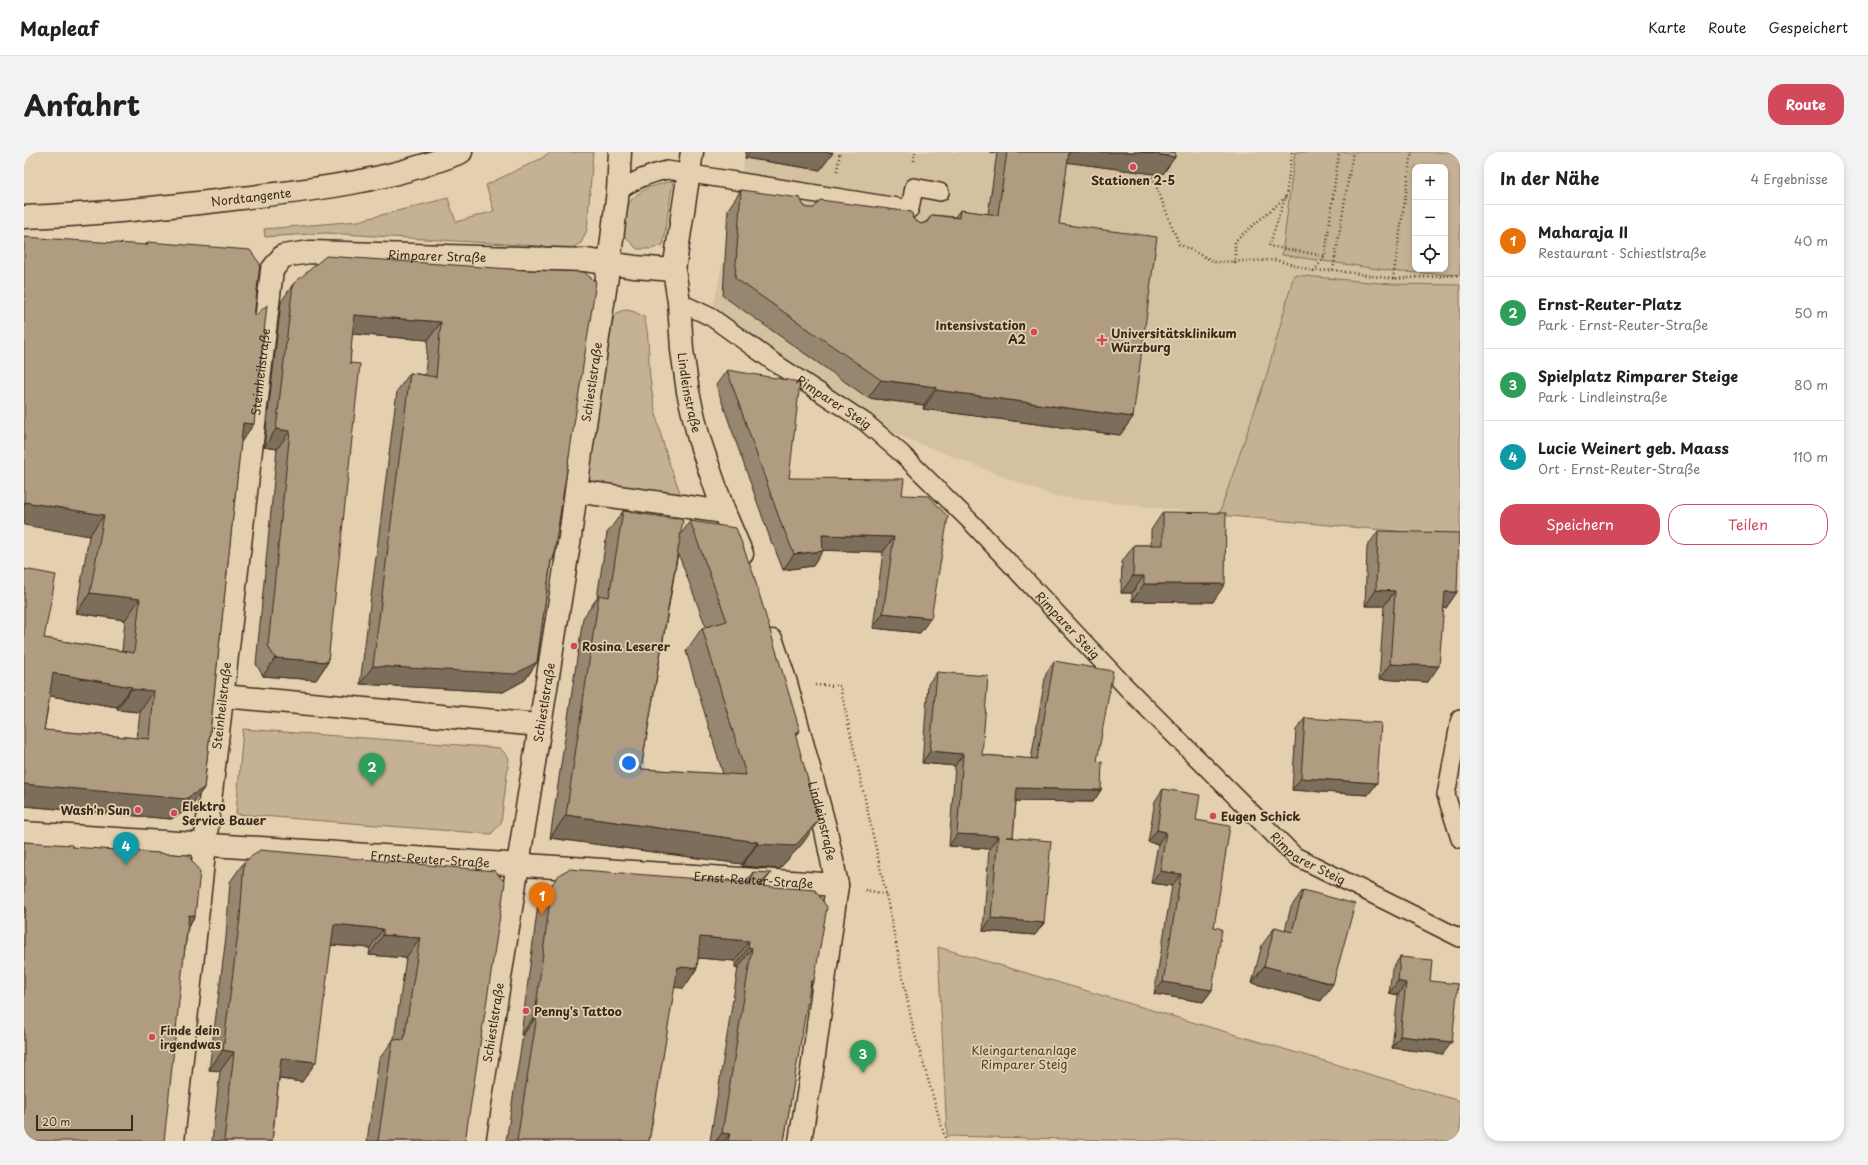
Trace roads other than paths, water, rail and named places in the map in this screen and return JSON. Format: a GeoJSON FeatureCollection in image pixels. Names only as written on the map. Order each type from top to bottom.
{"type":"FeatureCollection","features":[{"type":"Feature","properties":{"kind":"street","name":"Nordtangente"},"geometry":{"type":"LineString","coordinates":[[30,217],[177,206],[322,189],[387,176],[437,162],[461,152]]}},
{"type":"Feature","properties":{"kind":"street"},"geometry":{"type":"LineString","coordinates":[[609,264],[618,191],[620,152]]}},
{"type":"Feature","properties":{"kind":"street","name":"Lindleinstraße"},"geometry":{"type":"LineString","coordinates":[[692,152],[674,270],[679,302],[682,350],[688,392],[699,439],[724,512],[749,573]]}},
{"type":"Feature","properties":{"kind":"street","name":"Rimparer Straße"},"geometry":{"type":"LineString","coordinates":[[272,270],[283,256],[310,252],[585,260],[609,264],[674,270]]}},
{"type":"Feature","properties":{"kind":"street","name":"Schiestlstraße"},"geometry":{"type":"LineString","coordinates":[[474,1141],[576,491],[609,264]]}},
{"type":"Feature","properties":{"kind":"street","name":"Steinheilstraße"},"geometry":{"type":"LineString","coordinates":[[173,1141],[205,844],[272,270]]}},
{"type":"Feature","properties":{"kind":"street"},"geometry":{"type":"LineString","coordinates":[[576,491],[724,512]]}},
{"type":"Feature","properties":{"kind":"street","name":"Lindleinstraße"},"geometry":{"type":"LineString","coordinates":[[766,624],[786,683],[826,831],[836,885],[813,1062],[800,1141]]}},
{"type":"Feature","properties":{"kind":"street"},"geometry":{"type":"LineString","coordinates":[[223,696],[539,725]]}},
{"type":"Feature","properties":{"kind":"street","name":"Ernst-Reuter-Straße"},"geometry":{"type":"LineString","coordinates":[[24,833],[836,885]]}},
{"type":"Feature","properties":{"kind":"lane"},"geometry":{"type":"LineString","coordinates":[[618,191],[634,180],[667,170],[689,173],[800,198],[910,216],[914,187],[940,192]]}},
{"type":"Feature","properties":{"kind":"lane","name":"Rimparer Steig"},"geometry":{"type":"LineString","coordinates":[[679,302],[711,317],[775,363],[865,422],[902,454],[972,523],[1126,687],[1295,856],[1460,938]]}},
{"type":"Feature","properties":{"kind":"lane"},"geometry":{"type":"LineString","coordinates":[[1460,719],[1446,795],[1460,839]]}},
{"type":"Feature","properties":{"kind":"place","name":"Stationen 2-5"},"geometry":{"type":"Point","coordinates":[1133,167]}},
{"type":"Feature","properties":{"kind":"place","name":"Intensivstation A2"},"geometry":{"type":"Point","coordinates":[1034,332]}},
{"type":"Feature","properties":{"kind":"place","name":"Universitätsklinikum Würzburg"},"geometry":{"type":"Point","coordinates":[1102,340]}},
{"type":"Feature","properties":{"kind":"place","name":"Rosina Leserer"},"geometry":{"type":"Point","coordinates":[574,646]}},
{"type":"Feature","properties":{"kind":"place","name":"Ernst-Reuter-Platz"},"geometry":{"type":"Point","coordinates":[372,786]}},
{"type":"Feature","properties":{"kind":"place","name":"Wash'n Sun"},"geometry":{"type":"Point","coordinates":[138,810]}},
{"type":"Feature","properties":{"kind":"place","name":"Elektro Service Bauer"},"geometry":{"type":"Point","coordinates":[174,813]}},
{"type":"Feature","properties":{"kind":"place","name":"Eugen Schick"},"geometry":{"type":"Point","coordinates":[1213,816]}},
{"type":"Feature","properties":{"kind":"place","name":"Lucie Weinert geb. Maass"},"geometry":{"type":"Point","coordinates":[126,865]}},
{"type":"Feature","properties":{"kind":"place","name":"Maharaja II"},"geometry":{"type":"Point","coordinates":[542,915]}},
{"type":"Feature","properties":{"kind":"place","name":"Penny's Tattoo"},"geometry":{"type":"Point","coordinates":[526,1011]}},
{"type":"Feature","properties":{"kind":"place","name":"Finde dein irgendwas"},"geometry":{"type":"Point","coordinates":[152,1037]}},
{"type":"Feature","properties":{"kind":"place","name":"Spielplatz Rimparer Steige"},"geometry":{"type":"Point","coordinates":[863,1073]}},
{"type":"Feature","properties":{"kind":"park label","name":"Kleingartenanlage Rimparer Steig"},"geometry":{"type":"Point","coordinates":[1024,1057]}}]}
